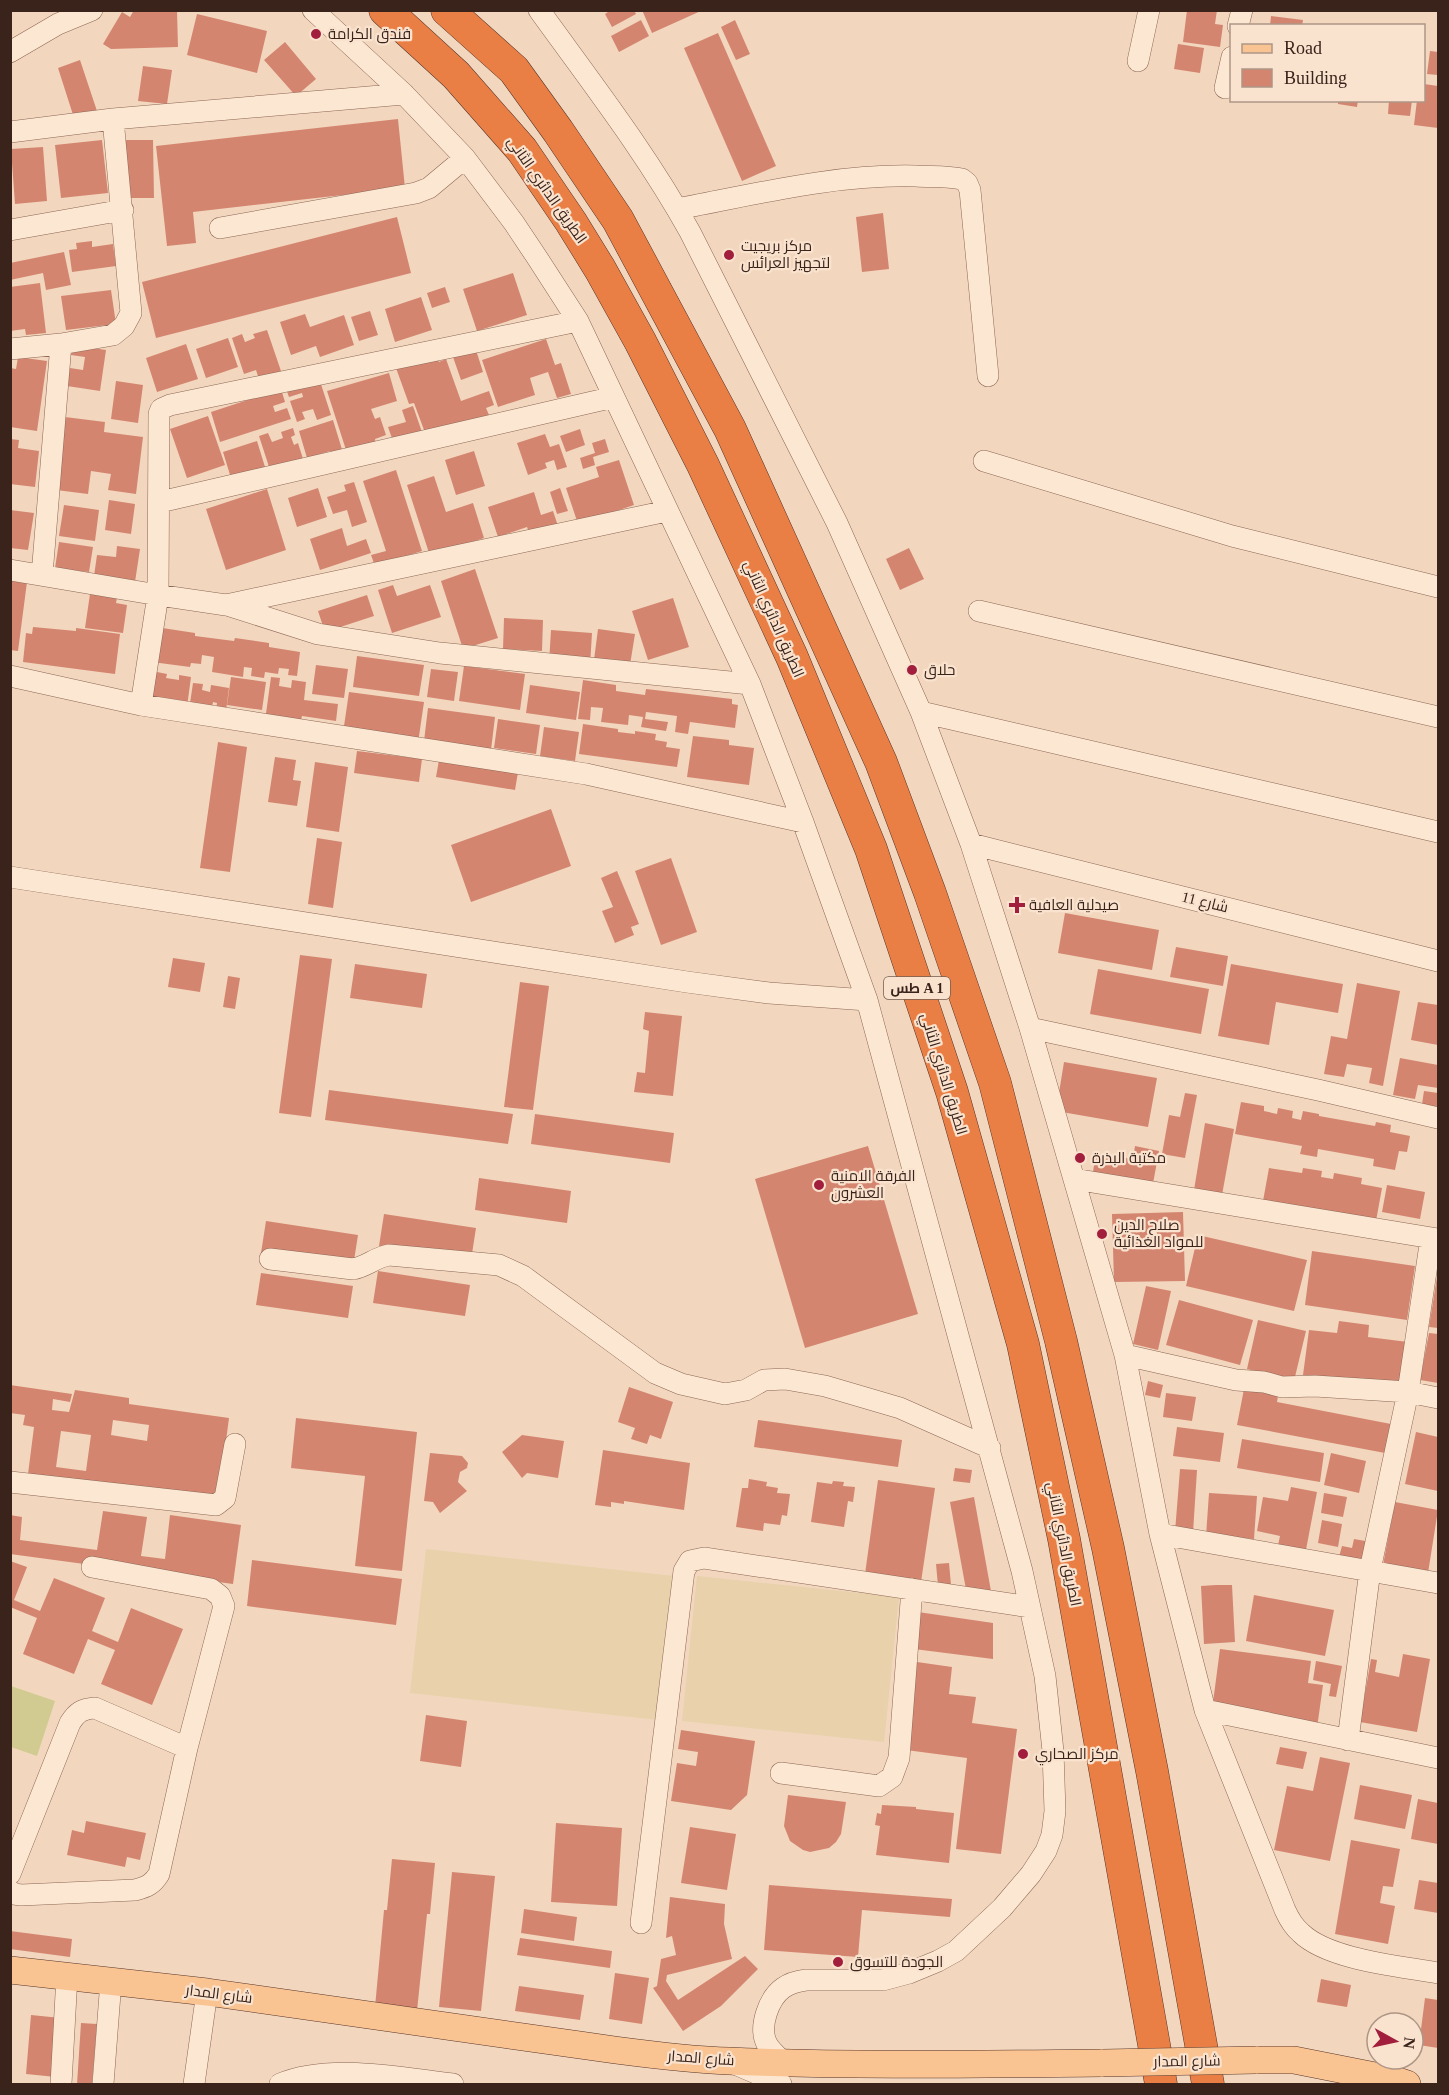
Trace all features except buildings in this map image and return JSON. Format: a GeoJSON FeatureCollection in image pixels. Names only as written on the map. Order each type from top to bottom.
{"type":"FeatureCollection","features":[{"type":"Feature","properties":{"kind":"highway","name":"الطريق الدائري الثاني"},"geometry":{"type":"LineString","coordinates":[[385,10],[456,75],[522,150],[600,269],[640,341],[703,465],[792,657],[871,849],[952,1092],[1023,1344],[1064,1539],[1161,2085]]}},
{"type":"Feature","properties":{"kind":"highway","name":"طس A 1"},"geometry":{"type":"LineString","coordinates":[[447,10],[514,70],[558,130],[618,220],[730,429],[881,762],[934,904],[995,1083],[1066,1364],[1108,1548],[1152,1771],[1208,2085]]}},
{"type":"Feature","properties":{"kind":"highway"},"geometry":{"type":"LineString","coordinates":[[472,10],[514,70]]}},
{"type":"Feature","properties":{"kind":"main road","name":"شارع المدار"},"geometry":{"type":"LineString","coordinates":[[10,1970],[207,1992],[615,2050],[729,2061],[782,2073],[891,2064],[1294,2060],[1402,2083]]}},
{"type":"Feature","properties":{"kind":"street"},"geometry":{"type":"LineString","coordinates":[[10,52],[58,24],[93,10]]}},
{"type":"Feature","properties":{"kind":"street"},"geometry":{"type":"LineString","coordinates":[[313,10],[404,93],[465,158],[514,223],[578,321],[750,684],[867,1000],[990,1448],[1030,1606],[1045,1676],[1053,1751],[1055,1811],[1052,1835],[1046,1851],[1031,1874],[1002,1908],[956,1951],[938,1961],[909,1973],[883,1980],[806,1980],[794,1982],[782,1988],[772,2002],[763,2029],[767,2044],[782,2073]]}},
{"type":"Feature","properties":{"kind":"street"},"geometry":{"type":"LineString","coordinates":[[539,10],[637,147],[677,209],[837,523],[921,712],[971,844],[1030,1028],[1125,1355],[1160,1534],[1205,1710],[1285,1911],[1302,1935],[1338,1954],[1438,1973]]}},
{"type":"Feature","properties":{"kind":"street"},"geometry":{"type":"LineString","coordinates":[[1138,61],[1149,10]]}},
{"type":"Feature","properties":{"kind":"street"},"geometry":{"type":"LineString","coordinates":[[1225,88],[1230,66]]}},
{"type":"Feature","properties":{"kind":"street"},"geometry":{"type":"LineString","coordinates":[[10,132],[113,119],[404,93]]}},
{"type":"Feature","properties":{"kind":"street"},"geometry":{"type":"LineString","coordinates":[[10,350],[113,335],[124,326],[131,313],[113,119]]}},
{"type":"Feature","properties":{"kind":"street"},"geometry":{"type":"LineString","coordinates":[[220,228],[416,193],[429,188],[465,158]]}},
{"type":"Feature","properties":{"kind":"street"},"geometry":{"type":"LineString","coordinates":[[677,209],[776,190],[868,177],[962,179],[970,189],[987,376]]}},
{"type":"Feature","properties":{"kind":"street"},"geometry":{"type":"LineString","coordinates":[[10,230],[123,210]]}},
{"type":"Feature","properties":{"kind":"street"},"geometry":{"type":"LineString","coordinates":[[141,705],[158,596],[159,414],[165,406],[578,321]]}},
{"type":"Feature","properties":{"kind":"street"},"geometry":{"type":"LineString","coordinates":[[42,575],[61,344]]}},
{"type":"Feature","properties":{"kind":"street"},"geometry":{"type":"LineString","coordinates":[[160,502],[614,397]]}},
{"type":"Feature","properties":{"kind":"street"},"geometry":{"type":"LineString","coordinates":[[984,461],[1232,536],[1438,587]]}},
{"type":"Feature","properties":{"kind":"street"},"geometry":{"type":"LineString","coordinates":[[226,605],[667,511]]}},
{"type":"Feature","properties":{"kind":"street"},"geometry":{"type":"LineString","coordinates":[[10,570],[158,596],[226,605],[318,634],[440,653],[750,684]]}},
{"type":"Feature","properties":{"kind":"street"},"geometry":{"type":"LineString","coordinates":[[979,611],[1438,717]]}},
{"type":"Feature","properties":{"kind":"street"},"geometry":{"type":"LineString","coordinates":[[10,676],[141,705],[586,774],[803,822]]}},
{"type":"Feature","properties":{"kind":"street"},"geometry":{"type":"LineString","coordinates":[[921,712],[1438,832]]}},
{"type":"Feature","properties":{"kind":"street","name":"شارع 11"},"geometry":{"type":"LineString","coordinates":[[971,844],[1438,961]]}},
{"type":"Feature","properties":{"kind":"street"},"geometry":{"type":"LineString","coordinates":[[10,877],[687,982],[769,993],[867,1000]]}},
{"type":"Feature","properties":{"kind":"street"},"geometry":{"type":"LineString","coordinates":[[1030,1028],[1438,1118]]}},
{"type":"Feature","properties":{"kind":"street"},"geometry":{"type":"LineString","coordinates":[[1074,1179],[1435,1239],[1408,1392],[1371,1570],[1348,1740]]}},
{"type":"Feature","properties":{"kind":"street"},"geometry":{"type":"LineString","coordinates":[[270,1259],[353,1269],[389,1255],[499,1265],[523,1276],[655,1372],[681,1384],[725,1395],[746,1390],[764,1380],[785,1378],[825,1386],[900,1408],[990,1448]]}},
{"type":"Feature","properties":{"kind":"street"},"geometry":{"type":"LineString","coordinates":[[1125,1355],[1236,1380],[1264,1382],[1282,1387],[1315,1386],[1408,1392],[1438,1398]]}},
{"type":"Feature","properties":{"kind":"street"},"geometry":{"type":"LineString","coordinates":[[10,1482],[216,1505],[225,1498],[235,1444]]}},
{"type":"Feature","properties":{"kind":"street"},"geometry":{"type":"LineString","coordinates":[[1160,1534],[1438,1583]]}},
{"type":"Feature","properties":{"kind":"street"},"geometry":{"type":"LineString","coordinates":[[640,1923],[684,1571],[690,1561],[704,1558],[1030,1606]]}},
{"type":"Feature","properties":{"kind":"street"},"geometry":{"type":"LineString","coordinates":[[10,1891],[21,1895],[135,1890],[145,1888],[154,1882],[159,1874],[187,1748],[224,1606],[220,1596],[211,1589],[92,1567]]}},
{"type":"Feature","properties":{"kind":"street"},"geometry":{"type":"LineString","coordinates":[[782,1773],[879,1786],[892,1777],[899,1758],[912,1589]]}},
{"type":"Feature","properties":{"kind":"street"},"geometry":{"type":"LineString","coordinates":[[10,1874],[70,1723],[84,1708],[95,1708],[187,1748]]}},
{"type":"Feature","properties":{"kind":"street"},"geometry":{"type":"LineString","coordinates":[[1205,1710],[1438,1758]]}},
{"type":"Feature","properties":{"kind":"street"},"geometry":{"type":"LineString","coordinates":[[61,2085],[67,1976]]}},
{"type":"Feature","properties":{"kind":"street"},"geometry":{"type":"LineString","coordinates":[[103,2085],[111,1981]]}},
{"type":"Feature","properties":{"kind":"street"},"geometry":{"type":"LineString","coordinates":[[194,2085],[207,1992]]}},
{"type":"Feature","properties":{"kind":"street"},"geometry":{"type":"LineString","coordinates":[[280,2085],[308,2074],[324,2073],[400,2078],[453,2085]]}},
{"type":"Feature","properties":{"kind":"shaded area"},"geometry":{"type":"Polygon","coordinates":[[[426,1549],[674,1576],[659,1720],[410,1693],[426,1549]]]}},
{"type":"Feature","properties":{"kind":"shaded area"},"geometry":{"type":"Polygon","coordinates":[[[697,1576],[899,1597],[884,1742],[682,1721],[697,1576]]]}},
{"type":"Feature","properties":{"kind":"shaded area"},"geometry":{"type":"Polygon","coordinates":[[[11,1686],[55,1701],[37,1756],[11,1747],[11,1686]]]}},
{"type":"Feature","properties":{"kind":"place","name":"فندق الكرامة"},"geometry":{"type":"Point","coordinates":[316,34]}},
{"type":"Feature","properties":{"kind":"place","name":"مركز بريجيت لتجهيز العرائس"},"geometry":{"type":"Point","coordinates":[729,255]}},
{"type":"Feature","properties":{"kind":"place","name":"حلاق"},"geometry":{"type":"Point","coordinates":[912,670]}},
{"type":"Feature","properties":{"kind":"place","name":"صيدلية العافية"},"geometry":{"type":"Point","coordinates":[1017,905]}},
{"type":"Feature","properties":{"kind":"place","name":"مكتبة البذرة"},"geometry":{"type":"Point","coordinates":[1080,1158]}},
{"type":"Feature","properties":{"kind":"place","name":"الفرقة الامنية العشرون"},"geometry":{"type":"Point","coordinates":[819,1185]}},
{"type":"Feature","properties":{"kind":"place","name":"صلاح الدين للمواد الغذائية"},"geometry":{"type":"Point","coordinates":[1102,1234]}},
{"type":"Feature","properties":{"kind":"place","name":"مركز الصحاري"},"geometry":{"type":"Point","coordinates":[1023,1754]}},
{"type":"Feature","properties":{"kind":"place","name":"الجودة للتسوق"},"geometry":{"type":"Point","coordinates":[838,1962]}}]}
